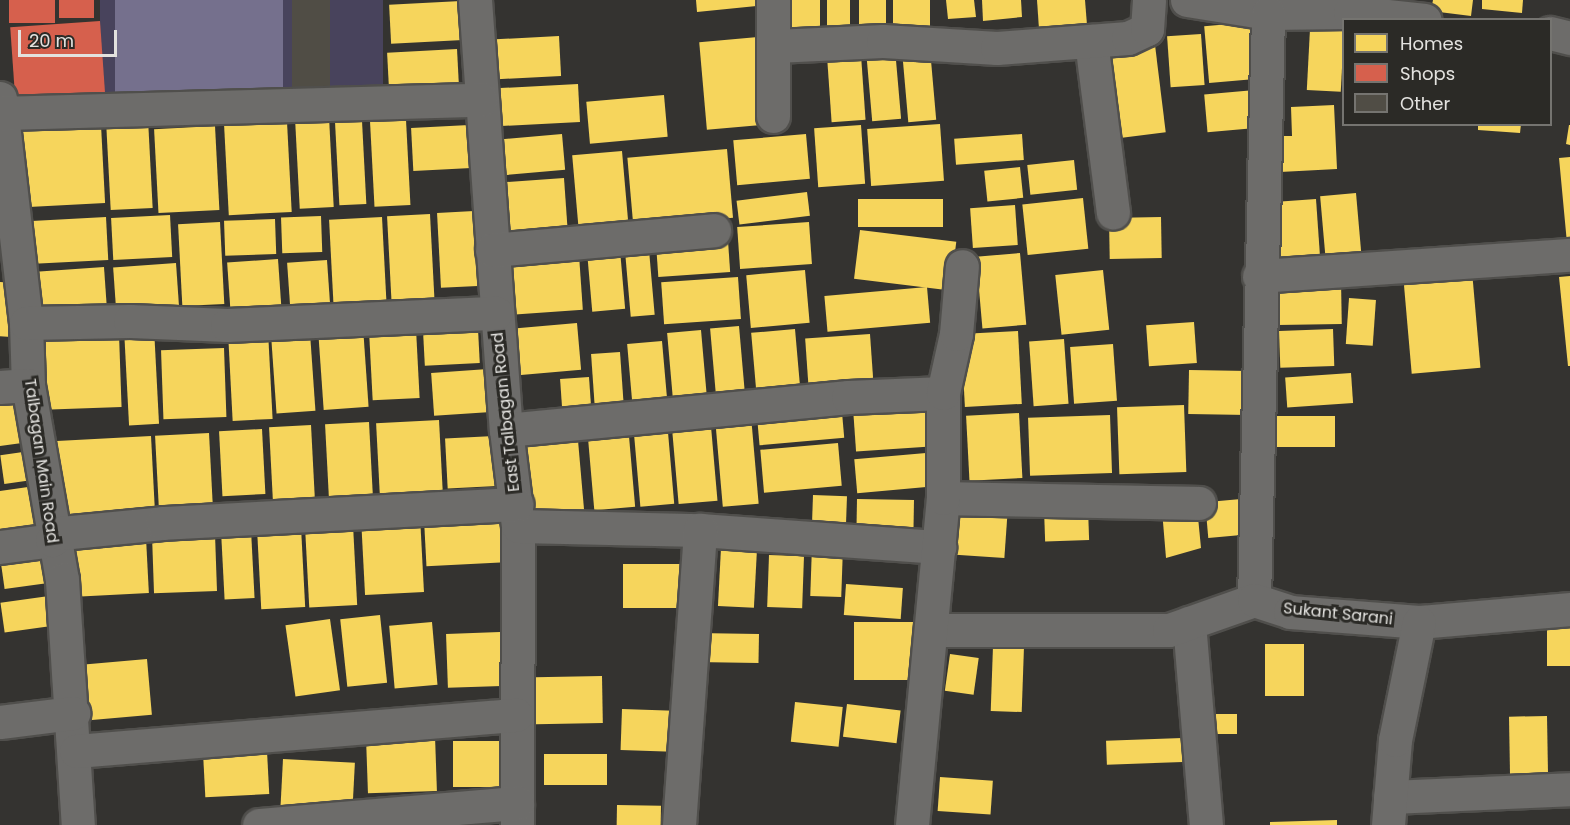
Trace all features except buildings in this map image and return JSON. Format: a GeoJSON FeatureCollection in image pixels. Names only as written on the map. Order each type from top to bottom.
{"type":"FeatureCollection","features":[{"type":"Feature","properties":{"kind":"street","name":"East Talbagan Road"},"geometry":{"type":"LineString","coordinates":[[475,0],[496,313],[506,430],[517,515],[517,814]]}},
{"type":"Feature","properties":{"kind":"street"},"geometry":{"type":"LineString","coordinates":[[772,116],[775,46],[773,0]]}},
{"type":"Feature","properties":{"kind":"street"},"geometry":{"type":"LineString","coordinates":[[775,46],[883,41],[997,48],[1128,38],[1147,28],[1149,0]]}},
{"type":"Feature","properties":{"kind":"street"},"geometry":{"type":"LineString","coordinates":[[1187,0],[1268,13],[1350,12],[1406,18]]}},
{"type":"Feature","properties":{"kind":"street"},"geometry":{"type":"LineString","coordinates":[[932,630],[1169,630],[1254,600],[1259,276],[1268,13]]}},
{"type":"Feature","properties":{"kind":"street"},"geometry":{"type":"LineString","coordinates":[[1552,33],[1570,38]]}},
{"type":"Feature","properties":{"kind":"street"},"geometry":{"type":"LineString","coordinates":[[1091,41],[1113,213]]}},
{"type":"Feature","properties":{"kind":"street"},"geometry":{"type":"LineString","coordinates":[[1,106],[482,100]]}},
{"type":"Feature","properties":{"kind":"street","name":"Talbagan Main Road"},"geometry":{"type":"LineString","coordinates":[[1,106],[27,323],[14,386],[62,580],[76,752],[78,825]]}},
{"type":"Feature","properties":{"kind":"street"},"geometry":{"type":"LineString","coordinates":[[492,250],[714,230]]}},
{"type":"Feature","properties":{"kind":"street"},"geometry":{"type":"LineString","coordinates":[[1259,276],[1570,255]]}},
{"type":"Feature","properties":{"kind":"street"},"geometry":{"type":"LineString","coordinates":[[912,825],[943,498],[943,393],[956,334],[962,266]]}},
{"type":"Feature","properties":{"kind":"street"},"geometry":{"type":"LineString","coordinates":[[27,323],[130,321],[227,325],[496,313]]}},
{"type":"Feature","properties":{"kind":"street"},"geometry":{"type":"LineString","coordinates":[[506,430],[837,398],[943,393]]}},
{"type":"Feature","properties":{"kind":"street"},"geometry":{"type":"LineString","coordinates":[[943,498],[1200,503]]}},
{"type":"Feature","properties":{"kind":"street"},"geometry":{"type":"LineString","coordinates":[[0,547],[52,540],[61,532],[163,523],[517,515],[939,547]]}},
{"type":"Feature","properties":{"kind":"street"},"geometry":{"type":"LineString","coordinates":[[679,825],[700,530]]}},
{"type":"Feature","properties":{"kind":"street","name":"Sukant Sarani"},"geometry":{"type":"LineString","coordinates":[[1254,600],[1290,612],[1419,622],[1570,609]]}},
{"type":"Feature","properties":{"kind":"street"},"geometry":{"type":"LineString","coordinates":[[1419,622],[1395,740],[1389,811],[1570,789]]}},
{"type":"Feature","properties":{"kind":"street"},"geometry":{"type":"LineString","coordinates":[[1189,623],[1206,825]]}},
{"type":"Feature","properties":{"kind":"street"},"geometry":{"type":"LineString","coordinates":[[0,722],[73,713]]}},
{"type":"Feature","properties":{"kind":"street"},"geometry":{"type":"LineString","coordinates":[[76,752],[517,715]]}},
{"type":"Feature","properties":{"kind":"street"},"geometry":{"type":"LineString","coordinates":[[260,825],[517,814]]}},
{"type":"Feature","properties":{"kind":"shaded area"},"geometry":{"type":"Polygon","coordinates":[[[100,0],[383,0],[383,101],[100,101],[100,0]]]}},
{"type":"Feature","properties":{"kind":"shaded area"},"geometry":{"type":"Polygon","coordinates":[[[115,0],[283,0],[283,94],[115,94],[115,0]]]}}]}
